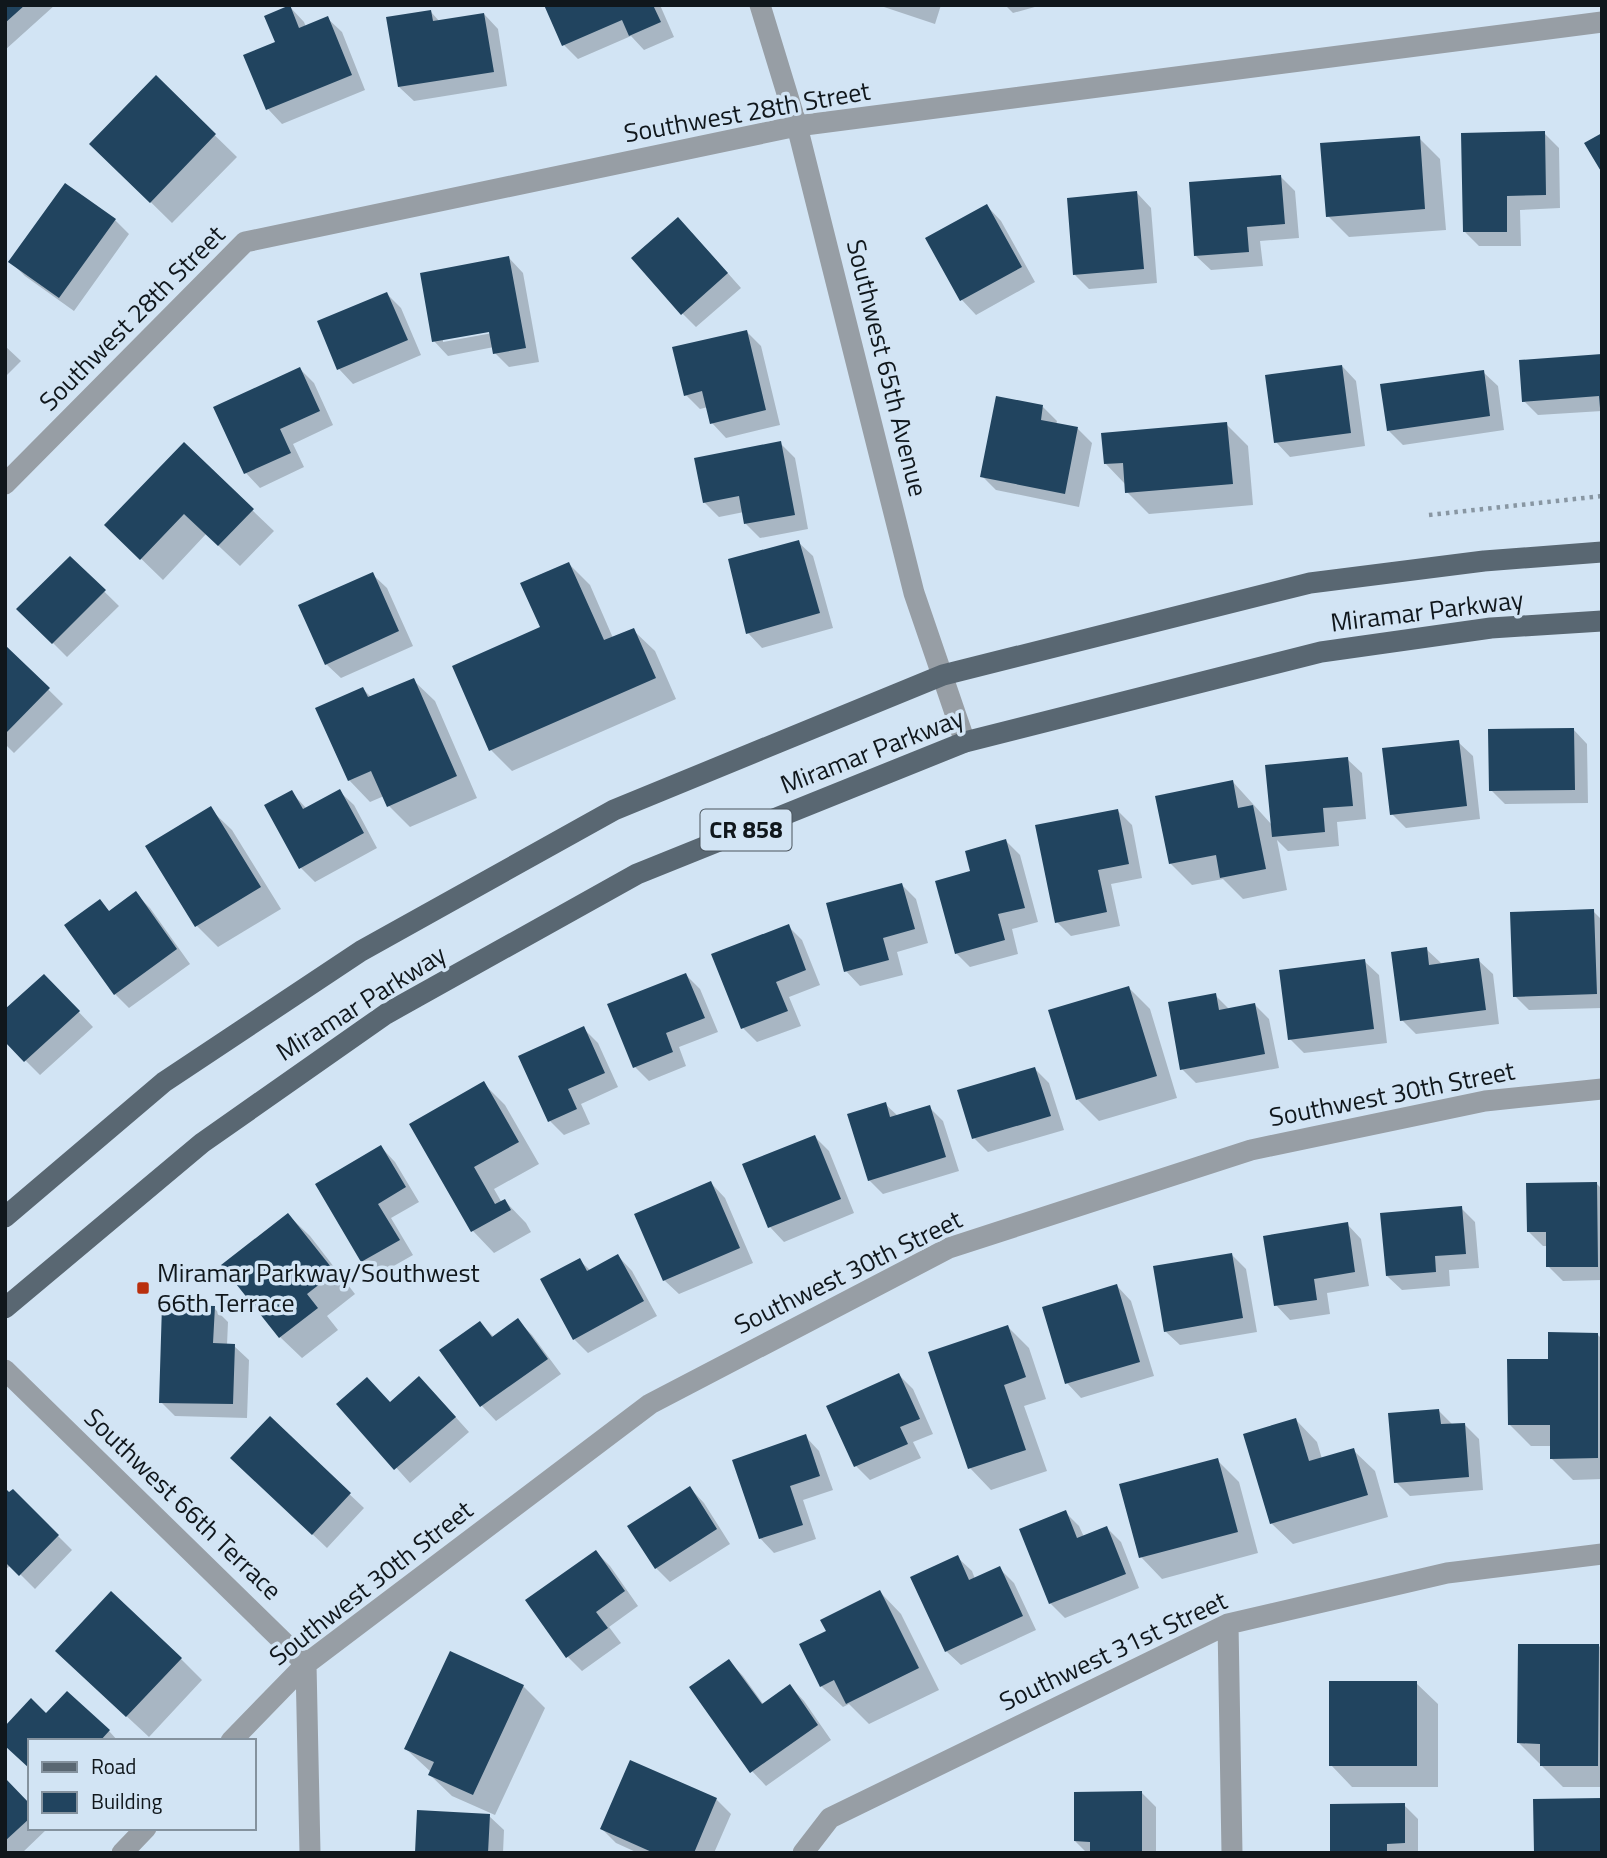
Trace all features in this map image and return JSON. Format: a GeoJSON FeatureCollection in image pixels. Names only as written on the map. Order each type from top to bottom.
{"type":"FeatureCollection","features":[{"type":"Feature","properties":{"kind":"main road","name":"Miramar Parkway"},"geometry":{"type":"LineString","coordinates":[[5,1217],[164,1082],[361,951],[614,810],[943,676],[1310,583],[1484,561],[1602,552]]}},
{"type":"Feature","properties":{"kind":"main road","name":"Miramar Parkway"},"geometry":{"type":"LineString","coordinates":[[5,1308],[202,1143],[386,1014],[637,874],[965,742],[1321,652],[1492,628],[1602,621]]}},
{"type":"Feature","properties":{"kind":"street","name":"Southwest 65th Avenue"},"geometry":{"type":"LineString","coordinates":[[760,5],[797,126],[914,593],[965,742]]}},
{"type":"Feature","properties":{"kind":"street","name":"Southwest 28th Street"},"geometry":{"type":"LineString","coordinates":[[5,484],[245,242],[797,126],[1602,22]]}},
{"type":"Feature","properties":{"kind":"street","name":"Southwest 30th Street"},"geometry":{"type":"LineString","coordinates":[[233,1739],[306,1664],[650,1404],[949,1248],[1251,1150],[1485,1101],[1602,1089]]}},
{"type":"Feature","properties":{"kind":"street","name":"Southwest 66th Terrace"},"geometry":{"type":"LineString","coordinates":[[5,1370],[306,1664]]}},
{"type":"Feature","properties":{"kind":"street","name":"Southwest 31st Street"},"geometry":{"type":"LineString","coordinates":[[803,1853],[830,1818],[1228,1624],[1447,1573],[1602,1554]]}},
{"type":"Feature","properties":{"kind":"street"},"geometry":{"type":"LineString","coordinates":[[1228,1624],[1232,1853]]}},
{"type":"Feature","properties":{"kind":"street"},"geometry":{"type":"LineString","coordinates":[[306,1664],[310,1853]]}},
{"type":"Feature","properties":{"kind":"street"},"geometry":{"type":"LineString","coordinates":[[122,1853],[144,1830]]}},
{"type":"Feature","properties":{"kind":"path"},"geometry":{"type":"LineString","coordinates":[[1429,515],[1602,496]]}},
{"type":"Feature","properties":{"kind":"building"},"geometry":{"type":"Polygon","coordinates":[[[5,5],[25,5],[5,23],[5,5]]]}},
{"type":"Feature","properties":{"kind":"building"},"geometry":{"type":"Polygon","coordinates":[[[290,5],[299,28],[328,16],[352,75],[266,110],[243,55],[275,42],[264,16],[290,5]]]}},
{"type":"Feature","properties":{"kind":"building"},"geometry":{"type":"Polygon","coordinates":[[[544,5],[653,5],[661,22],[629,36],[622,20],[562,46],[544,5]]]}},
{"type":"Feature","properties":{"kind":"building"},"geometry":{"type":"Polygon","coordinates":[[[431,10],[433,21],[484,13],[494,72],[398,87],[386,17],[431,10]]]}},
{"type":"Feature","properties":{"kind":"building"},"geometry":{"type":"Polygon","coordinates":[[[156,75],[216,134],[150,203],[89,144],[156,75]]]}},
{"type":"Feature","properties":{"kind":"building"},"geometry":{"type":"Polygon","coordinates":[[[1545,131],[1546,195],[1507,196],[1507,232],[1463,232],[1461,133],[1545,131]]]}},
{"type":"Feature","properties":{"kind":"building"},"geometry":{"type":"Polygon","coordinates":[[[1602,133],[1602,173],[1584,143],[1602,133]]]}},
{"type":"Feature","properties":{"kind":"building"},"geometry":{"type":"Polygon","coordinates":[[[1420,136],[1425,209],[1326,217],[1320,143],[1420,136]]]}},
{"type":"Feature","properties":{"kind":"building"},"geometry":{"type":"Polygon","coordinates":[[[1281,175],[1285,224],[1247,227],[1249,252],[1194,256],[1189,182],[1281,175]]]}},
{"type":"Feature","properties":{"kind":"building"},"geometry":{"type":"Polygon","coordinates":[[[65,183],[116,219],[59,298],[8,262],[65,183]]]}},
{"type":"Feature","properties":{"kind":"building"},"geometry":{"type":"Polygon","coordinates":[[[1137,191],[1144,269],[1073,275],[1067,198],[1137,191]]]}},
{"type":"Feature","properties":{"kind":"building"},"geometry":{"type":"Polygon","coordinates":[[[987,204],[1022,267],[960,301],[925,238],[987,204]]]}},
{"type":"Feature","properties":{"kind":"building"},"geometry":{"type":"Polygon","coordinates":[[[678,217],[728,273],[681,315],[631,258],[678,217]]]}},
{"type":"Feature","properties":{"kind":"building"},"geometry":{"type":"Polygon","coordinates":[[[509,256],[526,348],[493,354],[489,332],[432,342],[420,273],[509,256]]]}},
{"type":"Feature","properties":{"kind":"building"},"geometry":{"type":"Polygon","coordinates":[[[387,292],[408,340],[337,370],[317,321],[387,292]]]}},
{"type":"Feature","properties":{"kind":"building"},"geometry":{"type":"Polygon","coordinates":[[[747,330],[766,410],[710,424],[702,391],[684,396],[672,347],[747,330]]]}},
{"type":"Feature","properties":{"kind":"building"},"geometry":{"type":"Polygon","coordinates":[[[1602,354],[1602,408],[1599,396],[1522,402],[1519,360],[1602,354]]]}},
{"type":"Feature","properties":{"kind":"building"},"geometry":{"type":"Polygon","coordinates":[[[1342,365],[1351,433],[1274,443],[1265,375],[1342,365]]]}},
{"type":"Feature","properties":{"kind":"building"},"geometry":{"type":"Polygon","coordinates":[[[300,367],[320,411],[280,429],[291,453],[244,474],[213,407],[300,367]]]}},
{"type":"Feature","properties":{"kind":"building"},"geometry":{"type":"Polygon","coordinates":[[[1484,370],[1490,416],[1387,431],[1380,384],[1484,370]]]}},
{"type":"Feature","properties":{"kind":"building"},"geometry":{"type":"Polygon","coordinates":[[[996,396],[1043,405],[1041,420],[1078,427],[1065,494],[980,477],[996,396]]]}},
{"type":"Feature","properties":{"kind":"building"},"geometry":{"type":"Polygon","coordinates":[[[1227,422],[1233,484],[1125,493],[1123,463],[1104,464],[1101,433],[1227,422]]]}},
{"type":"Feature","properties":{"kind":"building"},"geometry":{"type":"Polygon","coordinates":[[[781,441],[795,515],[744,524],[739,496],[703,503],[694,458],[781,441]]]}},
{"type":"Feature","properties":{"kind":"building"},"geometry":{"type":"Polygon","coordinates":[[[184,442],[254,509],[218,546],[184,514],[140,560],[104,525],[184,442]]]}},
{"type":"Feature","properties":{"kind":"building"},"geometry":{"type":"Polygon","coordinates":[[[799,540],[820,613],[746,634],[728,559],[799,540]]]}},
{"type":"Feature","properties":{"kind":"building"},"geometry":{"type":"Polygon","coordinates":[[[70,556],[106,590],[52,644],[16,609],[70,556]]]}},
{"type":"Feature","properties":{"kind":"building"},"geometry":{"type":"Polygon","coordinates":[[[569,562],[604,640],[634,628],[656,678],[489,751],[452,666],[540,627],[520,583],[569,562]]]}},
{"type":"Feature","properties":{"kind":"building"},"geometry":{"type":"Polygon","coordinates":[[[373,572],[399,631],[325,665],[298,605],[373,572]]]}},
{"type":"Feature","properties":{"kind":"building"},"geometry":{"type":"Polygon","coordinates":[[[5,645],[50,688],[5,734],[5,645]]]}},
{"type":"Feature","properties":{"kind":"building"},"geometry":{"type":"Polygon","coordinates":[[[414,678],[457,776],[387,807],[371,771],[348,781],[315,708],[363,687],[368,697],[414,678]]]}},
{"type":"Feature","properties":{"kind":"building"},"geometry":{"type":"Polygon","coordinates":[[[1574,728],[1575,790],[1489,791],[1488,729],[1574,728]]]}},
{"type":"Feature","properties":{"kind":"building"},"geometry":{"type":"Polygon","coordinates":[[[1459,740],[1467,806],[1390,815],[1382,748],[1459,740]]]}},
{"type":"Feature","properties":{"kind":"building"},"geometry":{"type":"Polygon","coordinates":[[[1348,757],[1353,806],[1323,808],[1325,832],[1272,837],[1265,765],[1348,757]]]}},
{"type":"Feature","properties":{"kind":"building"},"geometry":{"type":"Polygon","coordinates":[[[1233,780],[1238,808],[1253,805],[1266,869],[1220,878],[1216,855],[1169,864],[1155,796],[1233,780]]]}},
{"type":"Feature","properties":{"kind":"building"},"geometry":{"type":"Polygon","coordinates":[[[340,789],[364,833],[299,869],[264,805],[292,790],[303,809],[340,789]]]}},
{"type":"Feature","properties":{"kind":"building"},"geometry":{"type":"Polygon","coordinates":[[[211,806],[261,887],[195,927],[145,846],[211,806]]]}},
{"type":"Feature","properties":{"kind":"building"},"geometry":{"type":"Polygon","coordinates":[[[1118,809],[1129,864],[1098,870],[1107,912],[1055,923],[1035,825],[1118,809]]]}},
{"type":"Feature","properties":{"kind":"building"},"geometry":{"type":"Polygon","coordinates":[[[1006,839],[1025,908],[998,914],[1005,940],[955,954],[935,881],[970,871],[965,851],[1006,839]]]}},
{"type":"Feature","properties":{"kind":"building"},"geometry":{"type":"Polygon","coordinates":[[[902,883],[915,929],[883,938],[889,960],[844,972],[826,903],[902,883]]]}},
{"type":"Feature","properties":{"kind":"building"},"geometry":{"type":"Polygon","coordinates":[[[136,891],[177,949],[114,995],[64,925],[100,899],[109,911],[136,891]]]}},
{"type":"Feature","properties":{"kind":"building"},"geometry":{"type":"Polygon","coordinates":[[[1594,909],[1597,994],[1513,997],[1510,912],[1594,909]]]}},
{"type":"Feature","properties":{"kind":"building"},"geometry":{"type":"Polygon","coordinates":[[[789,924],[806,970],[776,982],[788,1011],[741,1029],[711,954],[789,924]]]}},
{"type":"Feature","properties":{"kind":"building"},"geometry":{"type":"Polygon","coordinates":[[[1427,947],[1429,965],[1479,958],[1486,1010],[1400,1021],[1391,952],[1427,947]]]}},
{"type":"Feature","properties":{"kind":"building"},"geometry":{"type":"Polygon","coordinates":[[[1365,959],[1374,1029],[1288,1040],[1279,970],[1365,959]]]}},
{"type":"Feature","properties":{"kind":"building"},"geometry":{"type":"Polygon","coordinates":[[[686,973],[705,1018],[666,1033],[673,1052],[633,1068],[607,1004],[686,973]]]}},
{"type":"Feature","properties":{"kind":"building"},"geometry":{"type":"Polygon","coordinates":[[[44,974],[80,1011],[24,1062],[5,1042],[5,1009],[44,974]]]}},
{"type":"Feature","properties":{"kind":"building"},"geometry":{"type":"Polygon","coordinates":[[[1129,986],[1157,1076],[1076,1100],[1048,1010],[1129,986]]]}},
{"type":"Feature","properties":{"kind":"building"},"geometry":{"type":"Polygon","coordinates":[[[1216,993],[1219,1010],[1255,1003],[1265,1054],[1180,1070],[1168,1002],[1216,993]]]}},
{"type":"Feature","properties":{"kind":"building"},"geometry":{"type":"Polygon","coordinates":[[[584,1026],[605,1073],[568,1089],[577,1109],[548,1122],[518,1056],[584,1026]]]}},
{"type":"Feature","properties":{"kind":"building"},"geometry":{"type":"Polygon","coordinates":[[[1035,1067],[1051,1116],[972,1139],[957,1090],[1035,1067]]]}},
{"type":"Feature","properties":{"kind":"building"},"geometry":{"type":"Polygon","coordinates":[[[484,1081],[519,1142],[474,1167],[495,1204],[505,1199],[511,1210],[471,1232],[409,1124],[484,1081]]]}},
{"type":"Feature","properties":{"kind":"building"},"geometry":{"type":"Polygon","coordinates":[[[886,1102],[890,1117],[930,1105],[946,1157],[868,1181],[847,1114],[886,1102]]]}},
{"type":"Feature","properties":{"kind":"building"},"geometry":{"type":"Polygon","coordinates":[[[815,1135],[841,1199],[768,1228],[742,1164],[815,1135]]]}},
{"type":"Feature","properties":{"kind":"building"},"geometry":{"type":"Polygon","coordinates":[[[381,1145],[406,1187],[378,1204],[400,1240],[361,1262],[315,1184],[381,1145]]]}},
{"type":"Feature","properties":{"kind":"building"},"geometry":{"type":"Polygon","coordinates":[[[711,1181],[740,1248],[663,1281],[634,1214],[711,1181]]]}},
{"type":"Feature","properties":{"kind":"building"},"geometry":{"type":"Polygon","coordinates":[[[1597,1182],[1598,1267],[1546,1267],[1546,1232],[1527,1232],[1526,1183],[1597,1182]]]}},
{"type":"Feature","properties":{"kind":"building"},"geometry":{"type":"Polygon","coordinates":[[[1462,1206],[1466,1254],[1435,1256],[1436,1272],[1386,1276],[1380,1213],[1462,1206]]]}},
{"type":"Feature","properties":{"kind":"building"},"geometry":{"type":"Polygon","coordinates":[[[288,1213],[335,1272],[307,1294],[318,1308],[279,1338],[221,1265],[288,1213]]]}},
{"type":"Feature","properties":{"kind":"building"},"geometry":{"type":"Polygon","coordinates":[[[1348,1222],[1355,1272],[1314,1279],[1317,1300],[1274,1306],[1263,1236],[1348,1222]]]}},
{"type":"Feature","properties":{"kind":"building"},"geometry":{"type":"Polygon","coordinates":[[[1232,1253],[1243,1318],[1164,1332],[1153,1266],[1232,1253]]]}},
{"type":"Feature","properties":{"kind":"building"},"geometry":{"type":"Polygon","coordinates":[[[618,1254],[644,1301],[573,1340],[540,1279],[580,1258],[587,1271],[618,1254]]]}},
{"type":"Feature","properties":{"kind":"building"},"geometry":{"type":"Polygon","coordinates":[[[1117,1284],[1140,1362],[1065,1384],[1042,1307],[1117,1284]]]}},
{"type":"Feature","properties":{"kind":"building"},"geometry":{"type":"Polygon","coordinates":[[[162,1305],[215,1306],[213,1343],[235,1344],[233,1404],[159,1403],[162,1305]]]}},
{"type":"Feature","properties":{"kind":"building"},"geometry":{"type":"Polygon","coordinates":[[[518,1318],[548,1359],[480,1407],[439,1350],[480,1321],[492,1337],[518,1318]]]}},
{"type":"Feature","properties":{"kind":"building"},"geometry":{"type":"Polygon","coordinates":[[[1008,1325],[1026,1377],[1004,1385],[1026,1450],[968,1469],[928,1352],[1008,1325]]]}},
{"type":"Feature","properties":{"kind":"building"},"geometry":{"type":"Polygon","coordinates":[[[1548,1332],[1598,1333],[1598,1458],[1550,1459],[1550,1425],[1508,1425],[1507,1359],[1548,1359],[1548,1332]]]}},
{"type":"Feature","properties":{"kind":"building"},"geometry":{"type":"Polygon","coordinates":[[[899,1373],[920,1419],[900,1427],[908,1444],[854,1467],[826,1406],[899,1373]]]}},
{"type":"Feature","properties":{"kind":"building"},"geometry":{"type":"Polygon","coordinates":[[[419,1376],[456,1417],[394,1470],[336,1404],[367,1377],[390,1402],[419,1376]]]}},
{"type":"Feature","properties":{"kind":"building"},"geometry":{"type":"Polygon","coordinates":[[[1439,1409],[1441,1424],[1465,1423],[1469,1477],[1394,1483],[1388,1413],[1439,1409]]]}},
{"type":"Feature","properties":{"kind":"building"},"geometry":{"type":"Polygon","coordinates":[[[270,1416],[351,1493],[312,1535],[230,1458],[270,1416]]]}},
{"type":"Feature","properties":{"kind":"building"},"geometry":{"type":"Polygon","coordinates":[[[1296,1418],[1309,1461],[1354,1448],[1368,1495],[1270,1524],[1243,1434],[1296,1418]]]}},
{"type":"Feature","properties":{"kind":"building"},"geometry":{"type":"Polygon","coordinates":[[[806,1434],[820,1476],[790,1486],[803,1525],[759,1539],[732,1460],[806,1434]]]}},
{"type":"Feature","properties":{"kind":"building"},"geometry":{"type":"Polygon","coordinates":[[[1218,1458],[1238,1532],[1139,1558],[1119,1484],[1218,1458]]]}},
{"type":"Feature","properties":{"kind":"building"},"geometry":{"type":"Polygon","coordinates":[[[690,1486],[717,1529],[655,1569],[627,1526],[690,1486]]]}},
{"type":"Feature","properties":{"kind":"building"},"geometry":{"type":"Polygon","coordinates":[[[5,1488],[9,1492],[13,1489],[59,1535],[19,1576],[5,1562],[5,1488]]]}},
{"type":"Feature","properties":{"kind":"building"},"geometry":{"type":"Polygon","coordinates":[[[1066,1510],[1077,1538],[1107,1526],[1126,1574],[1049,1604],[1019,1529],[1066,1510]]]}},
{"type":"Feature","properties":{"kind":"building"},"geometry":{"type":"Polygon","coordinates":[[[596,1550],[625,1591],[596,1612],[608,1628],[566,1658],[525,1600],[596,1550]]]}},
{"type":"Feature","properties":{"kind":"building"},"geometry":{"type":"Polygon","coordinates":[[[958,1555],[969,1580],[1000,1566],[1023,1616],[945,1652],[910,1577],[958,1555]]]}},
{"type":"Feature","properties":{"kind":"building"},"geometry":{"type":"Polygon","coordinates":[[[880,1590],[919,1668],[846,1704],[834,1680],[820,1687],[799,1644],[826,1631],[820,1620],[880,1590]]]}},
{"type":"Feature","properties":{"kind":"building"},"geometry":{"type":"Polygon","coordinates":[[[111,1591],[182,1658],[126,1717],[55,1651],[111,1591]]]}},
{"type":"Feature","properties":{"kind":"building"},"geometry":{"type":"Polygon","coordinates":[[[1518,1644],[1599,1644],[1598,1766],[1540,1766],[1540,1744],[1517,1743],[1518,1644]]]}},
{"type":"Feature","properties":{"kind":"building"},"geometry":{"type":"Polygon","coordinates":[[[450,1651],[524,1685],[473,1795],[428,1775],[434,1762],[404,1749],[450,1651]]]}},
{"type":"Feature","properties":{"kind":"building"},"geometry":{"type":"Polygon","coordinates":[[[729,1659],[762,1704],[790,1684],[818,1725],[750,1773],[689,1687],[729,1659]]]}},
{"type":"Feature","properties":{"kind":"building"},"geometry":{"type":"Polygon","coordinates":[[[1329,1681],[1417,1681],[1417,1766],[1329,1766],[1329,1681]]]}},
{"type":"Feature","properties":{"kind":"building"},"geometry":{"type":"Polygon","coordinates":[[[67,1691],[110,1730],[102,1739],[28,1739],[28,1767],[5,1746],[5,1726],[31,1698],[46,1713],[67,1691]]]}},
{"type":"Feature","properties":{"kind":"building"},"geometry":{"type":"Polygon","coordinates":[[[630,1760],[717,1798],[694,1853],[654,1853],[600,1829],[630,1760]]]}},
{"type":"Feature","properties":{"kind":"building"},"geometry":{"type":"Polygon","coordinates":[[[5,1778],[28,1802],[28,1820],[5,1841],[5,1778]]]}},
{"type":"Feature","properties":{"kind":"building"},"geometry":{"type":"Polygon","coordinates":[[[1142,1791],[1142,1853],[1090,1853],[1090,1842],[1074,1841],[1074,1792],[1142,1791]]]}},
{"type":"Feature","properties":{"kind":"building"},"geometry":{"type":"Polygon","coordinates":[[[1602,1798],[1602,1853],[1534,1853],[1533,1799],[1602,1798]]]}},
{"type":"Feature","properties":{"kind":"building"},"geometry":{"type":"Polygon","coordinates":[[[1405,1803],[1405,1843],[1387,1844],[1387,1853],[1330,1853],[1330,1804],[1405,1803]]]}},
{"type":"Feature","properties":{"kind":"building"},"geometry":{"type":"Polygon","coordinates":[[[417,1810],[490,1814],[488,1853],[415,1853],[417,1810]]]}},
{"type":"Feature","properties":{"kind":"place","name":"Miramar Parkway/Southwest 66th Terrace"},"geometry":{"type":"Point","coordinates":[143,1288]}}]}
